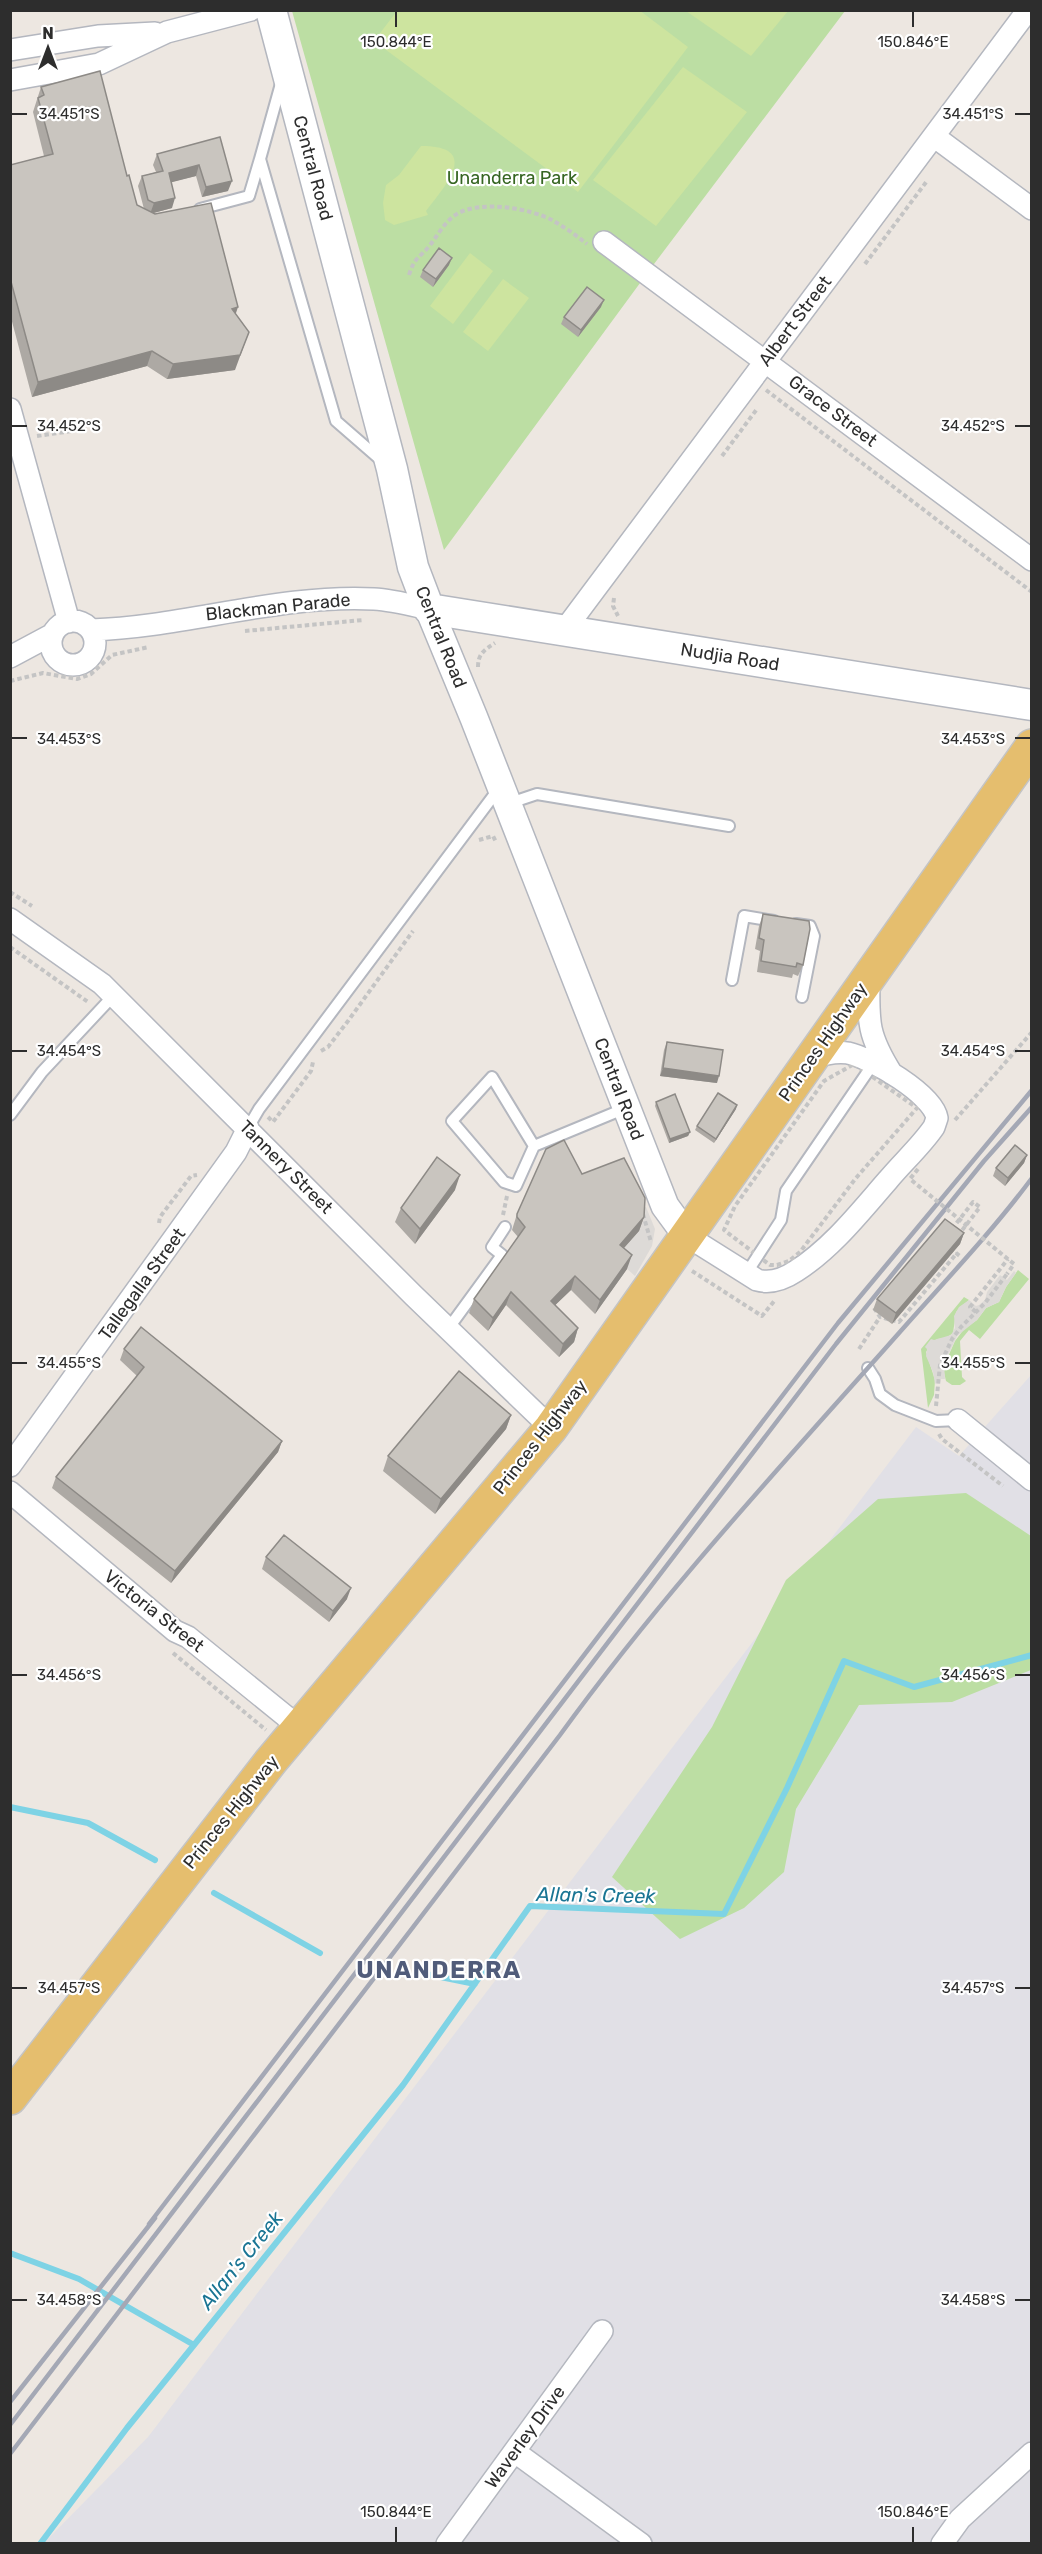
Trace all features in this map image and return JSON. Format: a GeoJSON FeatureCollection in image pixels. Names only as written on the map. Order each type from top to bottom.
{"type":"FeatureCollection","features":[{"type":"Feature","properties":{"kind":"main road","name":"Central Road"},"geometry":{"type":"LineString","coordinates":[[271,10],[392,469],[413,567],[429,609]]}},
{"type":"Feature","properties":{"kind":"main road","name":"Nudjia Road"},"geometry":{"type":"LineString","coordinates":[[429,609],[1032,705]]}},
{"type":"Feature","properties":{"kind":"main road","name":"Princes Highway"},"geometry":{"type":"LineString","coordinates":[[10,2098],[194,1858],[299,1727],[551,1428],[1032,746]]}},
{"type":"Feature","properties":{"kind":"street"},"geometry":{"type":"LineString","coordinates":[[10,50],[98,36],[167,33],[251,10]]}},
{"type":"Feature","properties":{"kind":"street","name":"Albert Street"},"geometry":{"type":"LineString","coordinates":[[563,632],[1028,10]]}},
{"type":"Feature","properties":{"kind":"street"},"geometry":{"type":"LineString","coordinates":[[10,80],[100,71],[167,33]]}},
{"type":"Feature","properties":{"kind":"street"},"geometry":{"type":"LineString","coordinates":[[935,137],[1032,208]]}},
{"type":"Feature","properties":{"kind":"street","name":"Grace Street"},"geometry":{"type":"LineString","coordinates":[[596,243],[765,360],[1032,560]]}},
{"type":"Feature","properties":{"kind":"street"},"geometry":{"type":"LineString","coordinates":[[10,409],[59,637],[64,663],[75,665],[91,657],[93,638],[81,623],[59,637],[10,658]]}},
{"type":"Feature","properties":{"kind":"street","name":"Blackman Parade"},"geometry":{"type":"LineString","coordinates":[[93,638],[127,629],[234,609],[330,599],[375,599],[429,609]]}},
{"type":"Feature","properties":{"kind":"street","name":"Central Road"},"geometry":{"type":"LineString","coordinates":[[429,609],[665,1206],[687,1236]]}},
{"type":"Feature","properties":{"kind":"street","name":"Tannery Street"},"geometry":{"type":"LineString","coordinates":[[10,919],[102,984],[114,995],[448,1329],[551,1428]]}},
{"type":"Feature","properties":{"kind":"street"},"geometry":{"type":"LineString","coordinates":[[687,1236],[757,1280],[770,1282],[789,1276],[840,1234],[931,1131],[937,1118],[934,1108],[893,1074],[878,1050],[870,1030],[869,977]]}},
{"type":"Feature","properties":{"kind":"street"},"geometry":{"type":"LineString","coordinates":[[812,1058],[827,1053],[843,1053],[856,1056],[865,1067],[893,1074]]}},
{"type":"Feature","properties":{"kind":"street","name":"Tallegalla Street"},"geometry":{"type":"LineString","coordinates":[[10,1466],[236,1152],[248,1128]]}},
{"type":"Feature","properties":{"kind":"street"},"geometry":{"type":"LineString","coordinates":[[958,1420],[1032,1480]]}},
{"type":"Feature","properties":{"kind":"street","name":"Victoria Street"},"geometry":{"type":"LineString","coordinates":[[10,1492],[175,1631],[188,1637],[299,1727]]}},
{"type":"Feature","properties":{"kind":"street","name":"Waverley Drive"},"geometry":{"type":"LineString","coordinates":[[447,2544],[602,2331]]}},
{"type":"Feature","properties":{"kind":"street"},"geometry":{"type":"LineString","coordinates":[[514,2452],[641,2544]]}},
{"type":"Feature","properties":{"kind":"street"},"geometry":{"type":"LineString","coordinates":[[942,2544],[960,2519],[1032,2452]]}},
{"type":"Feature","properties":{"kind":"lane"},"geometry":{"type":"LineString","coordinates":[[194,211],[249,196],[281,82],[288,72]]}},
{"type":"Feature","properties":{"kind":"lane"},"geometry":{"type":"LineString","coordinates":[[260,159],[336,421],[392,469]]}},
{"type":"Feature","properties":{"kind":"lane"},"geometry":{"type":"LineString","coordinates":[[248,1128],[260,1109],[503,796],[537,794],[729,826]]}},
{"type":"Feature","properties":{"kind":"lane"},"geometry":{"type":"LineString","coordinates":[[732,980],[744,916],[810,926],[814,936],[802,997]]}},
{"type":"Feature","properties":{"kind":"lane"},"geometry":{"type":"LineString","coordinates":[[10,1115],[42,1072],[114,995]]}},
{"type":"Feature","properties":{"kind":"lane"},"geometry":{"type":"LineString","coordinates":[[746,1274],[781,1221],[786,1191],[865,1067]]}},
{"type":"Feature","properties":{"kind":"lane"},"geometry":{"type":"LineString","coordinates":[[534,1146],[492,1077],[452,1120],[504,1182],[516,1185],[534,1146],[626,1108]]}},
{"type":"Feature","properties":{"kind":"lane"},"geometry":{"type":"LineString","coordinates":[[448,1329],[502,1256],[492,1247],[505,1227]]}},
{"type":"Feature","properties":{"kind":"lane"},"geometry":{"type":"LineString","coordinates":[[868,1368],[872,1372],[880,1394],[886,1400],[936,1421],[958,1420]]}},
{"type":"Feature","properties":{"kind":"path"},"geometry":{"type":"LineString","coordinates":[[409,275],[416,258],[428,248],[447,222],[456,214],[480,207],[508,208],[536,214],[596,243]]}},
{"type":"Feature","properties":{"kind":"path"},"geometry":{"type":"LineString","coordinates":[[751,379],[1032,592]]}},
{"type":"Feature","properties":{"kind":"path"},"geometry":{"type":"LineString","coordinates":[[37,436],[72,431]]}},
{"type":"Feature","properties":{"kind":"path"},"geometry":{"type":"LineString","coordinates":[[233,632],[373,618]]}},
{"type":"Feature","properties":{"kind":"path"},"geometry":{"type":"LineString","coordinates":[[478,670],[478,657],[485,649],[496,642],[503,642]]}},
{"type":"Feature","properties":{"kind":"path"},"geometry":{"type":"LineString","coordinates":[[10,681],[44,673],[77,679],[91,674],[112,655],[154,645]]}},
{"type":"Feature","properties":{"kind":"path"},"geometry":{"type":"LineString","coordinates":[[473,848],[480,839],[493,836]]}},
{"type":"Feature","properties":{"kind":"path"},"geometry":{"type":"LineString","coordinates":[[10,892],[32,906]]}},
{"type":"Feature","properties":{"kind":"path"},"geometry":{"type":"LineString","coordinates":[[267,1117],[273,1122],[311,1071],[314,1062],[348,1021],[419,922]]}},
{"type":"Feature","properties":{"kind":"path"},"geometry":{"type":"LineString","coordinates":[[10,947],[93,1006]]}},
{"type":"Feature","properties":{"kind":"path"},"geometry":{"type":"LineString","coordinates":[[724,1230],[770,1264],[777,1265],[789,1261],[800,1252],[855,1178],[917,1108],[865,1067]]}},
{"type":"Feature","properties":{"kind":"path"},"geometry":{"type":"LineString","coordinates":[[918,1169],[910,1179],[1014,1264],[976,1312],[957,1331],[941,1361],[936,1421],[942,1439],[1003,1486]]}},
{"type":"Feature","properties":{"kind":"path"},"geometry":{"type":"LineString","coordinates":[[505,1227],[502,1216],[510,1184]]}},
{"type":"Feature","properties":{"kind":"path"},"geometry":{"type":"LineString","coordinates":[[949,1232],[974,1202],[980,1207],[949,1247]]}},
{"type":"Feature","properties":{"kind":"path"},"geometry":{"type":"LineString","coordinates":[[942,1241],[961,1257]]}},
{"type":"Feature","properties":{"kind":"path"},"geometry":{"type":"LineString","coordinates":[[874,1308],[880,1317],[899,1322],[957,1253]]}},
{"type":"Feature","properties":{"kind":"path"},"geometry":{"type":"LineString","coordinates":[[976,1312],[970,1307],[1008,1259]]}},
{"type":"Feature","properties":{"kind":"path"},"geometry":{"type":"LineString","coordinates":[[691,1271],[762,1316],[769,1305],[778,1299]]}},
{"type":"Feature","properties":{"kind":"path"},"geometry":{"type":"LineString","coordinates":[[859,1348],[880,1317]]}},
{"type":"Feature","properties":{"kind":"shaded area"},"geometry":{"type":"Polygon","coordinates":[[[646,1207],[655,1229],[652,1246],[635,1276],[615,1258],[639,1231],[640,1210],[646,1207]]]}},
{"type":"Feature","properties":{"kind":"shaded area"},"geometry":{"type":"Polygon","coordinates":[[[1014,1271],[1016,1273],[999,1302],[986,1308],[977,1320],[957,1336],[944,1364],[945,1379],[940,1379],[935,1384],[925,1347],[931,1339],[951,1335],[955,1328],[954,1316],[959,1307],[969,1300],[976,1306],[979,1305],[985,1300],[987,1292],[1000,1275],[1007,1280],[1014,1271]]]}},
{"type":"Feature","properties":{"kind":"shaded area"},"geometry":{"type":"Polygon","coordinates":[[[1031,1375],[1031,2543],[43,2544],[148,2437],[916,1427],[959,1456],[1031,1375]]]}},
{"type":"Feature","properties":{"kind":"green space"},"geometry":{"type":"Polygon","coordinates":[[[639,10],[688,47],[578,192],[374,41],[397,11],[639,10]]]}},
{"type":"Feature","properties":{"kind":"green space","name":"Unanderra Park"},"geometry":{"type":"Polygon","coordinates":[[[292,11],[845,11],[654,264],[444,550],[292,11]]]}},
{"type":"Feature","properties":{"kind":"green space"},"geometry":{"type":"Polygon","coordinates":[[[686,11],[788,11],[751,56],[686,11]]]}},
{"type":"Feature","properties":{"kind":"green space"},"geometry":{"type":"Polygon","coordinates":[[[683,67],[747,112],[656,226],[593,180],[683,67]]]}},
{"type":"Feature","properties":{"kind":"green space"},"geometry":{"type":"Polygon","coordinates":[[[421,146],[440,148],[450,153],[454,160],[454,169],[426,211],[428,215],[394,225],[385,220],[383,203],[386,185],[399,175],[421,146]]]}},
{"type":"Feature","properties":{"kind":"green space"},"geometry":{"type":"Polygon","coordinates":[[[470,253],[493,271],[453,324],[430,306],[470,253]]]}},
{"type":"Feature","properties":{"kind":"green space"},"geometry":{"type":"Polygon","coordinates":[[[503,279],[529,298],[488,351],[463,332],[503,279]]]}},
{"type":"Feature","properties":{"kind":"green space"},"geometry":{"type":"Polygon","coordinates":[[[1018,1270],[1029,1279],[980,1339],[969,1330],[960,1341],[962,1377],[966,1381],[960,1385],[952,1385],[946,1381],[943,1368],[955,1341],[986,1308],[999,1302],[1018,1270]]]}},
{"type":"Feature","properties":{"kind":"green space"},"geometry":{"type":"Polygon","coordinates":[[[964,1297],[969,1300],[956,1312],[953,1333],[946,1338],[937,1339],[926,1352],[935,1380],[934,1395],[928,1408],[921,1349],[964,1297]]]}},
{"type":"Feature","properties":{"kind":"green space"},"geometry":{"type":"Polygon","coordinates":[[[966,1493],[1031,1536],[1031,1670],[952,1702],[859,1705],[796,1809],[784,1872],[744,1908],[680,1939],[612,1877],[712,1727],[786,1580],[878,1499],[966,1493]]]}},
{"type":"Feature","properties":{"kind":"building"},"geometry":{"type":"Polygon","coordinates":[[[100,71],[127,176],[129,175],[137,205],[155,214],[211,203],[238,307],[232,309],[249,332],[240,355],[173,364],[152,351],[38,382],[10,278],[10,165],[53,154],[38,98],[44,95],[41,87],[100,71]]]}},
{"type":"Feature","properties":{"kind":"building"},"geometry":{"type":"Polygon","coordinates":[[[220,137],[232,181],[206,187],[199,165],[169,173],[175,198],[154,203],[148,200],[142,176],[163,171],[157,154],[220,137]]]}},
{"type":"Feature","properties":{"kind":"building"},"geometry":{"type":"Polygon","coordinates":[[[439,248],[452,258],[436,279],[423,270],[439,248]]]}},
{"type":"Feature","properties":{"kind":"building"},"geometry":{"type":"Polygon","coordinates":[[[587,287],[604,300],[581,330],[564,317],[587,287]]]}},
{"type":"Feature","properties":{"kind":"building"},"geometry":{"type":"Polygon","coordinates":[[[763,914],[809,921],[810,929],[803,965],[797,963],[796,967],[761,961],[764,940],[759,938],[763,914]]]}},
{"type":"Feature","properties":{"kind":"building"},"geometry":{"type":"Polygon","coordinates":[[[667,1042],[723,1050],[719,1076],[663,1068],[667,1042]]]}},
{"type":"Feature","properties":{"kind":"building"},"geometry":{"type":"Polygon","coordinates":[[[718,1093],[737,1105],[716,1139],[697,1126],[718,1093]]]}},
{"type":"Feature","properties":{"kind":"building"},"geometry":{"type":"Polygon","coordinates":[[[675,1094],[690,1132],[670,1139],[656,1102],[675,1094]]]}},
{"type":"Feature","properties":{"kind":"building"},"geometry":{"type":"Polygon","coordinates":[[[564,1140],[582,1174],[624,1158],[645,1198],[644,1217],[620,1245],[632,1255],[600,1300],[575,1276],[551,1301],[578,1328],[563,1344],[511,1292],[493,1318],[474,1299],[525,1227],[517,1214],[546,1149],[564,1140]]]}},
{"type":"Feature","properties":{"kind":"building"},"geometry":{"type":"Polygon","coordinates":[[[1015,1145],[1027,1155],[1008,1178],[996,1168],[1015,1145]]]}},
{"type":"Feature","properties":{"kind":"building"},"geometry":{"type":"Polygon","coordinates":[[[437,1157],[460,1175],[420,1229],[401,1208],[437,1157]]]}},
{"type":"Feature","properties":{"kind":"building"},"geometry":{"type":"Polygon","coordinates":[[[945,1219],[964,1233],[896,1313],[877,1299],[945,1219]]]}},
{"type":"Feature","properties":{"kind":"building"},"geometry":{"type":"Polygon","coordinates":[[[141,1327],[282,1441],[175,1571],[56,1477],[144,1367],[124,1349],[141,1327]]]}},
{"type":"Feature","properties":{"kind":"building"},"geometry":{"type":"Polygon","coordinates":[[[459,1371],[511,1415],[441,1499],[388,1456],[459,1371]]]}},
{"type":"Feature","properties":{"kind":"building"},"geometry":{"type":"Polygon","coordinates":[[[284,1535],[351,1588],[333,1611],[266,1557],[284,1535]]]}},
{"type":"Feature","properties":{"kind":"waterway","name":"Allan's Creek"},"geometry":{"type":"LineString","coordinates":[[10,2253],[79,2279],[194,2345],[403,2085],[530,1906],[724,1914],[787,1788],[844,1661],[914,1687],[1032,1655]]}},
{"type":"Feature","properties":{"kind":"waterway"},"geometry":{"type":"LineString","coordinates":[[10,1807],[88,1823],[155,1860]]}},
{"type":"Feature","properties":{"kind":"waterway"},"geometry":{"type":"LineString","coordinates":[[214,1893],[320,1953]]}},
{"type":"Feature","properties":{"kind":"waterway"},"geometry":{"type":"LineString","coordinates":[[421,1973],[475,1984]]}},
{"type":"Feature","properties":{"kind":"waterway"},"geometry":{"type":"LineString","coordinates":[[40,2544],[127,2428],[194,2345]]}},
{"type":"Feature","properties":{"kind":"railway"},"geometry":{"type":"LineString","coordinates":[[149,2224],[838,1323],[1032,1090]]}},
{"type":"Feature","properties":{"kind":"railway"},"geometry":{"type":"LineString","coordinates":[[10,2425],[836,1344],[984,1161],[1032,1107]]}},
{"type":"Feature","properties":{"kind":"railway"},"geometry":{"type":"LineString","coordinates":[[10,2454],[599,1682],[767,1481],[984,1238],[1032,1178]]}},
{"type":"Feature","properties":{"kind":"railway"},"geometry":{"type":"LineString","coordinates":[[10,2402],[155,2218]]}},
{"type":"Feature","properties":{"kind":"district","name":"UNANDERRA"},"geometry":{"type":"Point","coordinates":[439,1970]}}]}
